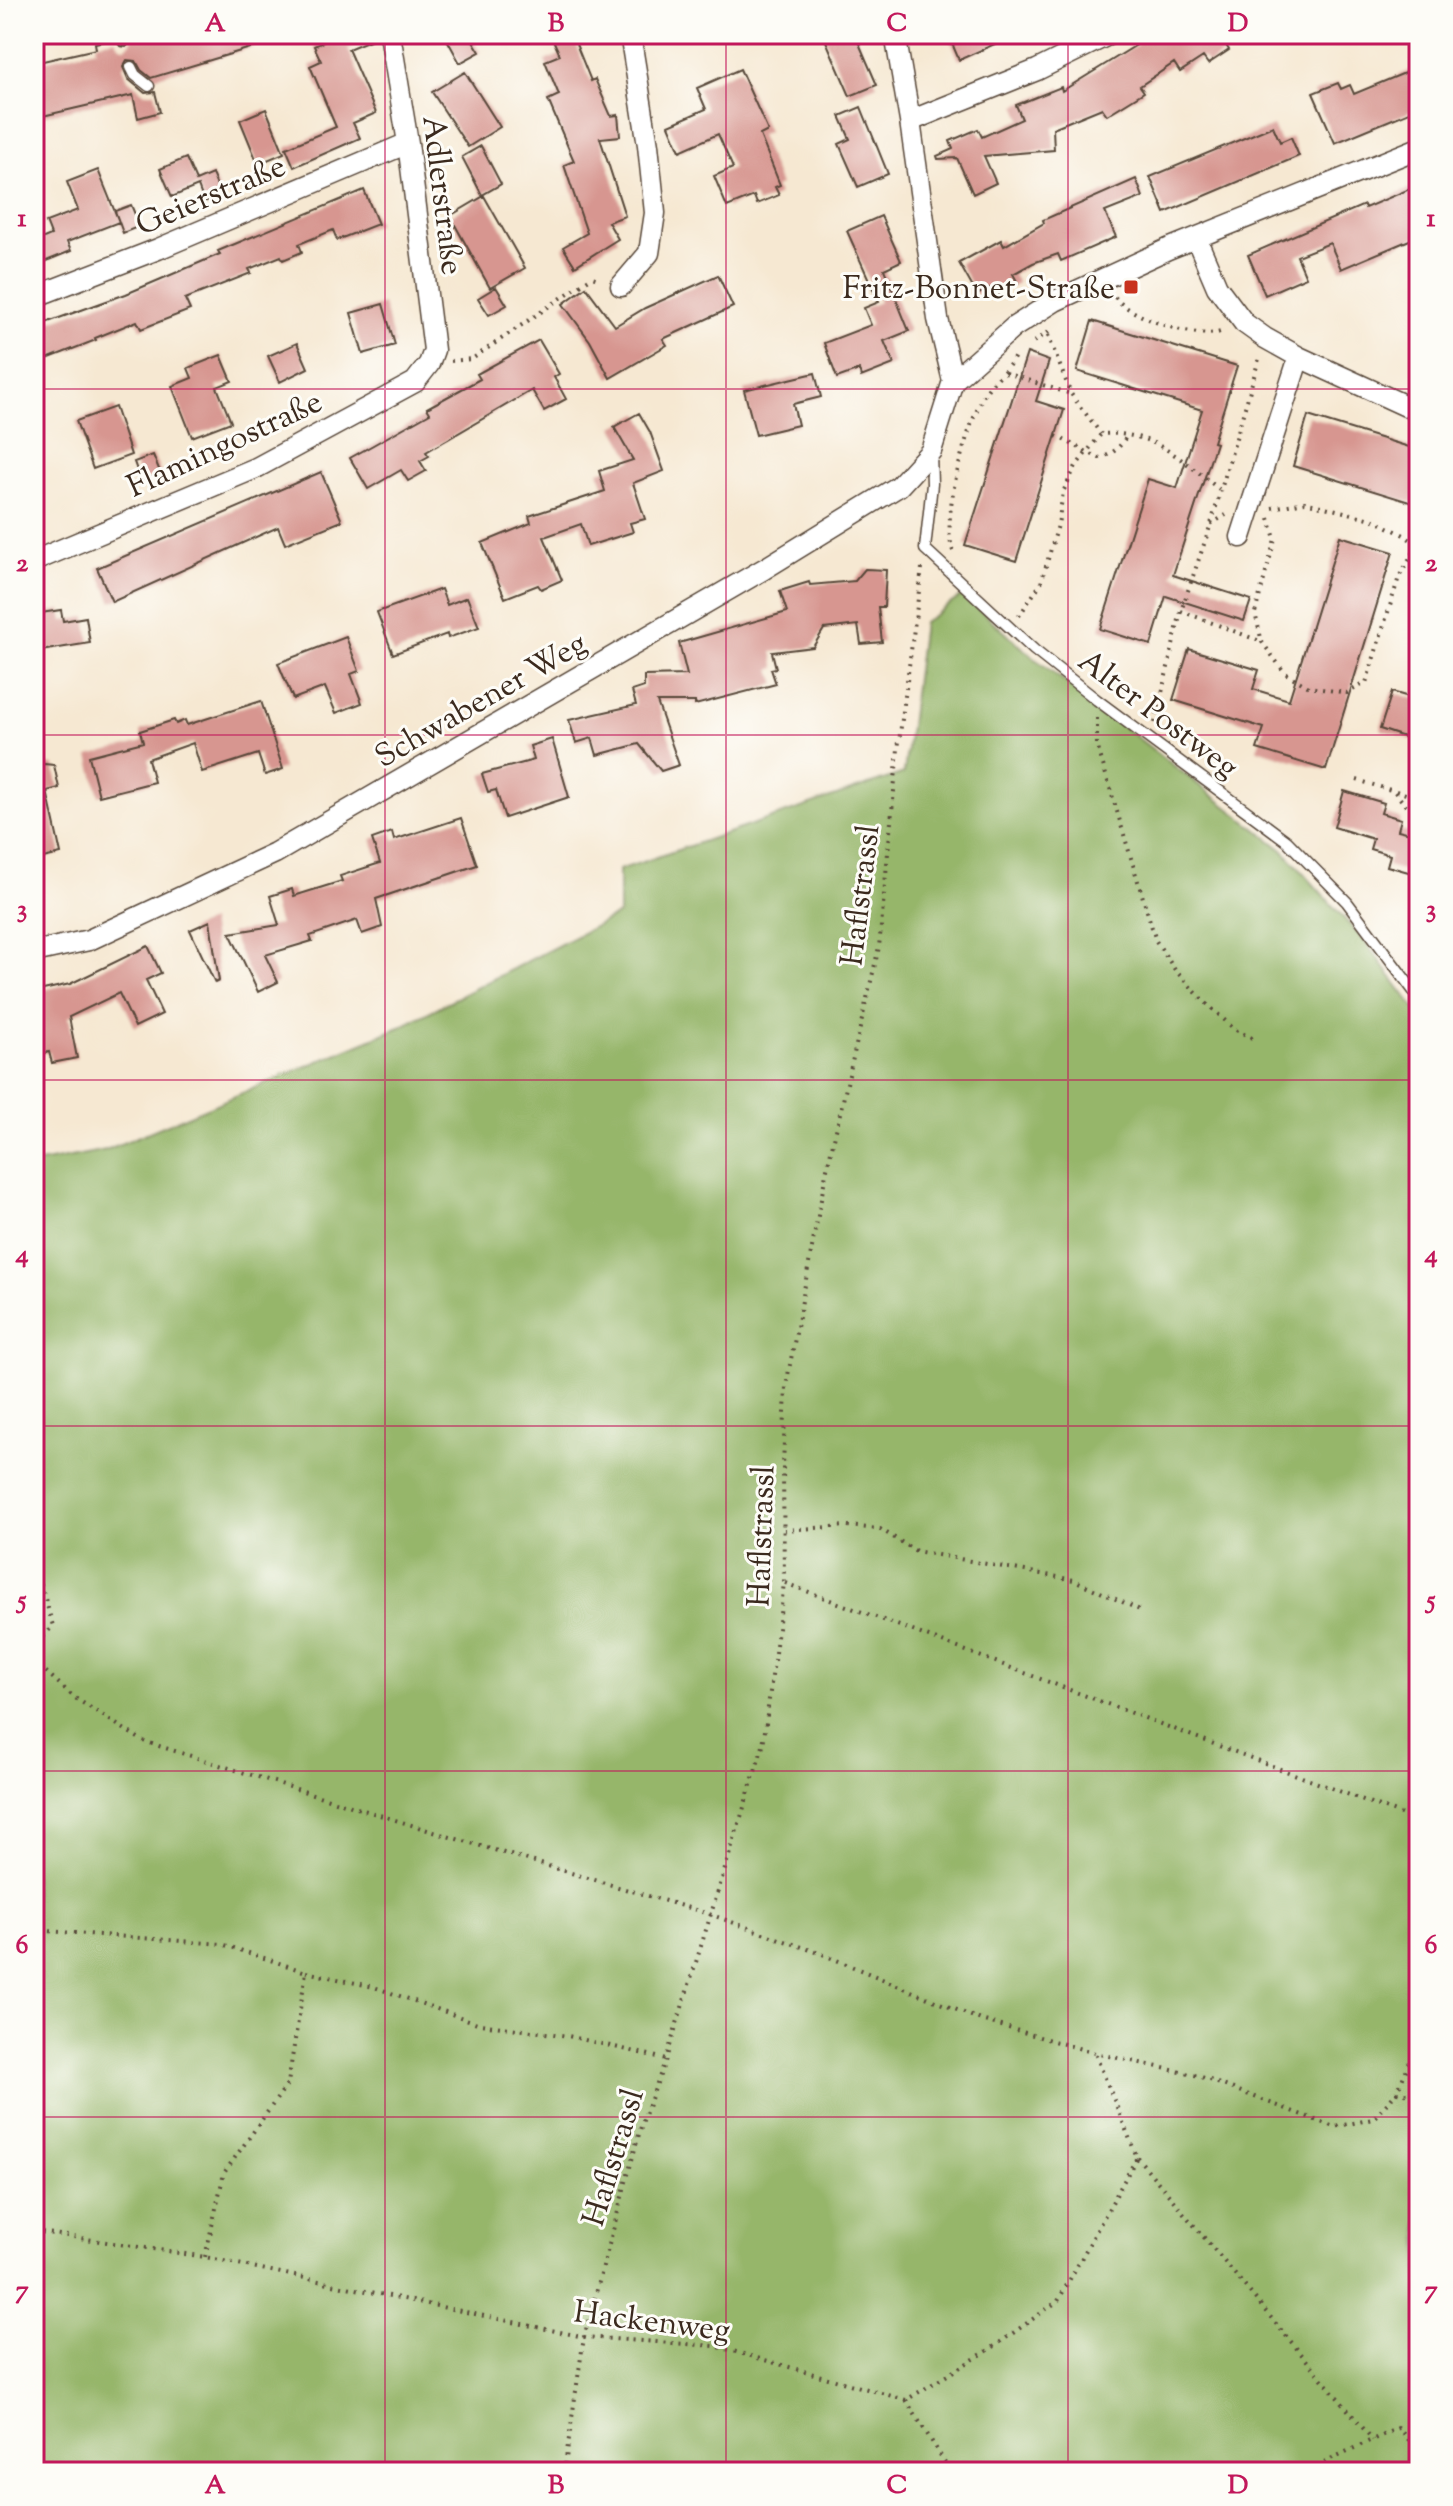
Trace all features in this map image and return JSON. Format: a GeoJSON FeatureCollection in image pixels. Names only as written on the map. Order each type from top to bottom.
{"type":"FeatureCollection","features":[{"type":"Feature","properties":{"kind":"street","name":"Adlerstraße"},"geometry":{"type":"LineString","coordinates":[[390,34],[408,143],[434,350],[429,364]]}},
{"type":"Feature","properties":{"kind":"street"},"geometry":{"type":"LineString","coordinates":[[621,286],[649,253],[655,213],[648,145],[630,34]]}},
{"type":"Feature","properties":{"kind":"street"},"geometry":{"type":"LineString","coordinates":[[895,34],[938,319],[953,381]]}},
{"type":"Feature","properties":{"kind":"street"},"geometry":{"type":"LineString","coordinates":[[910,121],[1037,70],[1110,34]]}},
{"type":"Feature","properties":{"kind":"street","name":"Geierstraße"},"geometry":{"type":"LineString","coordinates":[[34,297],[158,249],[408,143]]}},
{"type":"Feature","properties":{"kind":"street"},"geometry":{"type":"LineString","coordinates":[[931,451],[953,381],[1014,327],[1055,301],[1196,238],[1419,148]]}},
{"type":"Feature","properties":{"kind":"street"},"geometry":{"type":"LineString","coordinates":[[1196,238],[1217,287],[1244,323],[1299,357],[1419,412]]}},
{"type":"Feature","properties":{"kind":"street"},"geometry":{"type":"LineString","coordinates":[[1241,537],[1299,357]]}},
{"type":"Feature","properties":{"kind":"street","name":"Flamingostraße"},"geometry":{"type":"LineString","coordinates":[[34,561],[256,468],[415,382],[429,364]]}},
{"type":"Feature","properties":{"kind":"street","name":"Schwabener Weg"},"geometry":{"type":"LineString","coordinates":[[34,952],[89,940],[275,853],[862,510],[899,486],[931,451]]}},
{"type":"Feature","properties":{"kind":"lane"},"geometry":{"type":"LineString","coordinates":[[131,67],[135,75],[149,86]]}},
{"type":"Feature","properties":{"kind":"lane","name":"Alter Postweg"},"geometry":{"type":"LineString","coordinates":[[931,451],[932,484],[925,549],[1034,650],[1287,841],[1347,902],[1419,998]]}},
{"type":"Feature","properties":{"kind":"path"},"geometry":{"type":"LineString","coordinates":[[429,364],[472,359],[592,277],[621,286]]}},
{"type":"Feature","properties":{"kind":"path"},"geometry":{"type":"LineString","coordinates":[[1116,299],[1136,315],[1181,329],[1215,335]]}},
{"type":"Feature","properties":{"kind":"path"},"geometry":{"type":"LineString","coordinates":[[1024,347],[1048,335],[1071,394],[1101,434]]}},
{"type":"Feature","properties":{"kind":"path"},"geometry":{"type":"LineString","coordinates":[[950,572],[955,558],[950,544],[955,485],[967,437],[985,394],[1004,373],[1016,352]]}},
{"type":"Feature","properties":{"kind":"path"},"geometry":{"type":"LineString","coordinates":[[1157,713],[1181,611],[1211,524],[1258,361]]}},
{"type":"Feature","properties":{"kind":"path"},"geometry":{"type":"LineString","coordinates":[[1004,373],[1071,394]]}},
{"type":"Feature","properties":{"kind":"path"},"geometry":{"type":"LineString","coordinates":[[1028,603],[1041,583],[1058,525],[1063,492],[1086,451],[1101,434],[1142,436],[1182,459],[1219,489]]}},
{"type":"Feature","properties":{"kind":"path"},"geometry":{"type":"LineString","coordinates":[[1056,436],[1099,458],[1119,448],[1128,434]]}},
{"type":"Feature","properties":{"kind":"path"},"geometry":{"type":"LineString","coordinates":[[1266,510],[1275,539],[1255,613],[1262,642],[1285,673],[1309,687],[1347,693],[1366,683],[1399,577],[1418,546],[1372,519],[1305,502],[1276,507]]}},
{"type":"Feature","properties":{"kind":"path","name":"Haflstrassl"},"geometry":{"type":"LineString","coordinates":[[564,2472],[584,2337],[642,2123],[666,2059],[763,1746],[784,1583],[786,1386],[826,1173],[879,947],[898,749],[920,583]]}},
{"type":"Feature","properties":{"kind":"path"},"geometry":{"type":"LineString","coordinates":[[1181,611],[1262,642]]}},
{"type":"Feature","properties":{"kind":"path"},"geometry":{"type":"LineString","coordinates":[[1097,700],[1097,745],[1156,941],[1175,970],[1203,1000],[1234,1029],[1256,1040]]}},
{"type":"Feature","properties":{"kind":"path"},"geometry":{"type":"LineString","coordinates":[[1357,780],[1419,798]]}},
{"type":"Feature","properties":{"kind":"path"},"geometry":{"type":"LineString","coordinates":[[1394,791],[1419,822]]}},
{"type":"Feature","properties":{"kind":"path"},"geometry":{"type":"LineString","coordinates":[[784,1530],[847,1526],[880,1529],[916,1551],[1074,1580],[1142,1611]]}},
{"type":"Feature","properties":{"kind":"path"},"geometry":{"type":"LineString","coordinates":[[34,1561],[53,1626],[34,1646]]}},
{"type":"Feature","properties":{"kind":"path"},"geometry":{"type":"LineString","coordinates":[[784,1583],[1419,1821]]}},
{"type":"Feature","properties":{"kind":"path"},"geometry":{"type":"LineString","coordinates":[[34,1661],[75,1698],[143,1741],[709,1914],[822,1954],[981,2020],[1095,2053],[1199,2076],[1334,2127],[1373,2119],[1397,2092],[1419,2040]]}},
{"type":"Feature","properties":{"kind":"path"},"geometry":{"type":"LineString","coordinates":[[34,1930],[222,1944],[306,1972],[374,1987],[480,2024],[568,2036],[666,2059]]}},
{"type":"Feature","properties":{"kind":"path"},"geometry":{"type":"LineString","coordinates":[[205,2257],[224,2173],[288,2083],[306,1972]]}},
{"type":"Feature","properties":{"kind":"path"},"geometry":{"type":"LineString","coordinates":[[1095,2053],[1137,2157],[1373,2440]]}},
{"type":"Feature","properties":{"kind":"path"},"geometry":{"type":"LineString","coordinates":[[1397,2092],[1419,2095]]}},
{"type":"Feature","properties":{"kind":"path"},"geometry":{"type":"LineString","coordinates":[[955,2472],[944,2461],[906,2400],[992,2348],[1058,2301],[1137,2157]]}},
{"type":"Feature","properties":{"kind":"path","name":"Hackenweg"},"geometry":{"type":"LineString","coordinates":[[34,2231],[205,2257],[584,2337],[715,2346],[906,2400]]}},
{"type":"Feature","properties":{"kind":"path"},"geometry":{"type":"LineString","coordinates":[[1302,2472],[1398,2428],[1419,2451]]}},
{"type":"Feature","properties":{"kind":"green space"},"geometry":{"type":"Polygon","coordinates":[[[963,595],[1033,657],[1283,850],[1365,942],[1419,1014],[1419,2472],[34,2472],[34,1164],[106,1150],[400,1027],[619,914],[619,870],[904,773],[923,623],[963,595]]]}},
{"type":"Feature","properties":{"kind":"building"},"geometry":{"type":"Polygon","coordinates":[[[276,34],[277,40],[151,78],[136,61],[127,60],[123,67],[128,79],[145,93],[155,92],[160,112],[138,118],[133,95],[34,118],[34,63],[96,49],[95,43],[115,39],[120,46],[126,47],[132,41],[131,35],[276,34]]]}},
{"type":"Feature","properties":{"kind":"building"},"geometry":{"type":"Polygon","coordinates":[[[322,34],[377,34],[377,37],[348,49],[376,113],[353,123],[360,138],[294,167],[286,148],[336,127],[310,66],[321,61],[314,46],[325,41],[322,34]]]}},
{"type":"Feature","properties":{"kind":"building"},"geometry":{"type":"Polygon","coordinates":[[[444,34],[469,34],[480,52],[460,63],[444,34]]]}},
{"type":"Feature","properties":{"kind":"building"},"geometry":{"type":"Polygon","coordinates":[[[572,34],[591,81],[595,79],[611,116],[618,115],[620,136],[600,138],[625,216],[608,222],[618,239],[575,266],[563,247],[587,233],[564,165],[574,161],[548,100],[559,95],[545,61],[560,55],[554,42],[572,34]]]}},
{"type":"Feature","properties":{"kind":"building"},"geometry":{"type":"Polygon","coordinates":[[[823,34],[855,34],[877,85],[850,96],[823,34]]]}},
{"type":"Feature","properties":{"kind":"building"},"geometry":{"type":"Polygon","coordinates":[[[948,34],[1017,34],[959,60],[948,34]]]}},
{"type":"Feature","properties":{"kind":"building"},"geometry":{"type":"Polygon","coordinates":[[[1147,34],[1219,34],[1229,50],[1208,64],[1203,57],[1180,72],[1174,63],[1140,86],[1144,92],[1107,115],[1102,108],[1053,128],[1054,150],[984,156],[996,183],[973,194],[957,158],[938,159],[937,156],[953,149],[950,141],[978,129],[982,137],[1022,119],[1016,105],[1061,87],[1062,91],[1138,44],[1136,41],[1147,34]]]}},
{"type":"Feature","properties":{"kind":"building"},"geometry":{"type":"Polygon","coordinates":[[[1419,67],[1419,108],[1335,143],[1313,93],[1338,83],[1341,89],[1350,85],[1354,94],[1419,67]]]}},
{"type":"Feature","properties":{"kind":"building"},"geometry":{"type":"Polygon","coordinates":[[[740,69],[768,131],[760,135],[780,185],[775,187],[779,195],[757,204],[754,196],[727,207],[714,176],[733,168],[718,134],[680,151],[669,125],[706,109],[697,88],[740,69]]]}},
{"type":"Feature","properties":{"kind":"building"},"geometry":{"type":"Polygon","coordinates":[[[465,72],[500,127],[468,147],[432,92],[465,72]]]}},
{"type":"Feature","properties":{"kind":"building"},"geometry":{"type":"Polygon","coordinates":[[[861,107],[888,174],[858,187],[839,144],[850,139],[840,116],[861,107]]]}},
{"type":"Feature","properties":{"kind":"building"},"geometry":{"type":"Polygon","coordinates":[[[266,109],[284,153],[258,164],[240,120],[266,109]]]}},
{"type":"Feature","properties":{"kind":"building"},"geometry":{"type":"Polygon","coordinates":[[[1273,126],[1280,142],[1291,137],[1299,156],[1165,213],[1150,177],[1273,126]]]}},
{"type":"Feature","properties":{"kind":"building"},"geometry":{"type":"Polygon","coordinates":[[[481,146],[501,184],[482,195],[462,157],[481,146]]]}},
{"type":"Feature","properties":{"kind":"building"},"geometry":{"type":"Polygon","coordinates":[[[186,158],[196,181],[212,174],[221,195],[204,202],[198,186],[172,197],[160,169],[186,158]]]}},
{"type":"Feature","properties":{"kind":"building"},"geometry":{"type":"Polygon","coordinates":[[[98,170],[119,222],[67,242],[71,251],[39,264],[34,242],[51,235],[46,222],[78,210],[67,182],[98,170]]]}},
{"type":"Feature","properties":{"kind":"building"},"geometry":{"type":"Polygon","coordinates":[[[1136,179],[1143,197],[1105,212],[1116,237],[1061,261],[1058,254],[1033,263],[1013,274],[1018,283],[995,296],[990,288],[977,295],[959,263],[1001,240],[1004,246],[1044,223],[1043,220],[1136,179]]]}},
{"type":"Feature","properties":{"kind":"building"},"geometry":{"type":"Polygon","coordinates":[[[1419,185],[1419,236],[1341,269],[1330,243],[1297,256],[1306,277],[1265,295],[1248,255],[1419,185]]]}},
{"type":"Feature","properties":{"kind":"building"},"geometry":{"type":"Polygon","coordinates":[[[364,190],[378,224],[337,240],[333,230],[299,244],[302,252],[283,260],[281,256],[249,269],[251,273],[185,299],[190,310],[141,329],[137,321],[34,364],[34,327],[126,294],[220,254],[218,251],[364,190]]]}},
{"type":"Feature","properties":{"kind":"building"},"geometry":{"type":"Polygon","coordinates":[[[484,196],[525,268],[490,288],[450,216],[484,196]]]}},
{"type":"Feature","properties":{"kind":"building"},"geometry":{"type":"Polygon","coordinates":[[[131,205],[140,226],[123,233],[115,211],[131,205]]]}},
{"type":"Feature","properties":{"kind":"building"},"geometry":{"type":"Polygon","coordinates":[[[881,216],[901,261],[884,269],[909,331],[884,341],[894,364],[861,377],[859,370],[837,378],[824,343],[871,325],[864,308],[879,302],[847,231],[881,216]]]}},
{"type":"Feature","properties":{"kind":"building"},"geometry":{"type":"Polygon","coordinates":[[[718,275],[733,307],[663,339],[667,345],[610,378],[590,341],[563,304],[586,287],[615,326],[645,308],[718,275]]]}},
{"type":"Feature","properties":{"kind":"building"},"geometry":{"type":"Polygon","coordinates":[[[496,287],[507,305],[489,315],[478,298],[496,287]]]}},
{"type":"Feature","properties":{"kind":"building"},"geometry":{"type":"Polygon","coordinates":[[[383,304],[395,345],[363,354],[351,313],[383,304]]]}},
{"type":"Feature","properties":{"kind":"building"},"geometry":{"type":"Polygon","coordinates":[[[1092,321],[1237,366],[1213,442],[1216,443],[1173,575],[1251,600],[1244,621],[1166,596],[1151,645],[1100,629],[1148,479],[1177,488],[1202,410],[1077,371],[1092,321]]]}},
{"type":"Feature","properties":{"kind":"building"},"geometry":{"type":"Polygon","coordinates":[[[539,340],[559,374],[554,377],[566,399],[544,411],[532,390],[426,452],[429,456],[420,461],[426,471],[408,481],[401,470],[368,489],[350,458],[430,413],[427,408],[480,379],[477,374],[539,340]]]}},
{"type":"Feature","properties":{"kind":"building"},"geometry":{"type":"Polygon","coordinates":[[[297,343],[308,368],[280,382],[268,356],[297,343]]]}},
{"type":"Feature","properties":{"kind":"building"},"geometry":{"type":"Polygon","coordinates":[[[1027,353],[1049,361],[1036,401],[1064,410],[1016,561],[965,545],[1027,353]]]}},
{"type":"Feature","properties":{"kind":"building"},"geometry":{"type":"Polygon","coordinates":[[[221,355],[232,381],[217,387],[231,422],[192,437],[172,386],[192,378],[188,368],[221,355]]]}},
{"type":"Feature","properties":{"kind":"building"},"geometry":{"type":"Polygon","coordinates":[[[815,373],[821,397],[793,404],[798,425],[756,435],[744,390],[815,373]]]}},
{"type":"Feature","properties":{"kind":"building"},"geometry":{"type":"Polygon","coordinates":[[[115,407],[131,455],[93,469],[76,421],[115,407]]]}},
{"type":"Feature","properties":{"kind":"building"},"geometry":{"type":"Polygon","coordinates":[[[639,413],[650,432],[664,471],[633,483],[645,519],[630,523],[633,532],[588,546],[581,524],[544,537],[562,580],[541,589],[538,585],[505,598],[482,543],[531,523],[529,516],[605,491],[599,471],[633,460],[614,427],[639,413]]]}},
{"type":"Feature","properties":{"kind":"building"},"geometry":{"type":"Polygon","coordinates":[[[1308,416],[1419,450],[1419,505],[1293,466],[1308,416]]]}},
{"type":"Feature","properties":{"kind":"building"},"geometry":{"type":"Polygon","coordinates":[[[153,455],[161,474],[141,481],[134,462],[153,455]]]}},
{"type":"Feature","properties":{"kind":"building"},"geometry":{"type":"Polygon","coordinates":[[[321,472],[342,521],[285,544],[278,527],[112,602],[97,568],[321,472]]]}},
{"type":"Feature","properties":{"kind":"building"},"geometry":{"type":"Polygon","coordinates":[[[1340,536],[1393,552],[1326,770],[1257,749],[1264,728],[1173,700],[1189,649],[1259,670],[1253,689],[1289,700],[1340,536]]]}},
{"type":"Feature","properties":{"kind":"building"},"geometry":{"type":"Polygon","coordinates":[[[865,569],[886,570],[884,607],[878,607],[882,642],[861,644],[858,625],[824,629],[813,647],[772,652],[776,668],[771,669],[776,684],[695,705],[695,702],[657,702],[679,765],[661,771],[639,744],[597,755],[592,738],[576,743],[569,720],[636,705],[632,691],[644,687],[644,676],[687,675],[679,643],[787,612],[780,591],[809,582],[810,585],[855,581],[865,569]]]}},
{"type":"Feature","properties":{"kind":"building"},"geometry":{"type":"Polygon","coordinates":[[[441,589],[447,605],[467,597],[479,627],[448,638],[447,634],[393,654],[377,612],[441,589]]]}},
{"type":"Feature","properties":{"kind":"building"},"geometry":{"type":"Polygon","coordinates":[[[61,610],[63,621],[86,617],[90,643],[34,652],[34,614],[61,610]]]}},
{"type":"Feature","properties":{"kind":"building"},"geometry":{"type":"Polygon","coordinates":[[[346,637],[359,671],[351,674],[362,703],[336,713],[325,687],[293,699],[278,663],[346,637]]]}},
{"type":"Feature","properties":{"kind":"building"},"geometry":{"type":"Polygon","coordinates":[[[1392,692],[1419,700],[1419,742],[1380,729],[1392,692]]]}},
{"type":"Feature","properties":{"kind":"building"},"geometry":{"type":"Polygon","coordinates":[[[261,701],[283,769],[265,775],[258,754],[202,772],[193,743],[148,759],[154,782],[99,796],[89,756],[143,742],[140,731],[174,720],[176,724],[185,720],[187,725],[261,701]]]}},
{"type":"Feature","properties":{"kind":"building"},"geometry":{"type":"Polygon","coordinates":[[[552,739],[569,797],[505,818],[496,790],[488,792],[482,774],[534,760],[530,746],[552,739]]]}},
{"type":"Feature","properties":{"kind":"building"},"geometry":{"type":"Polygon","coordinates":[[[44,764],[54,765],[59,788],[47,791],[61,854],[34,860],[34,768],[44,764]]]}},
{"type":"Feature","properties":{"kind":"building"},"geometry":{"type":"Polygon","coordinates":[[[1344,791],[1384,803],[1381,813],[1401,819],[1398,830],[1419,835],[1419,875],[1387,866],[1390,855],[1370,849],[1373,839],[1334,827],[1344,791]]]}},
{"type":"Feature","properties":{"kind":"building"},"geometry":{"type":"Polygon","coordinates":[[[461,818],[477,865],[376,899],[382,927],[362,934],[357,920],[310,936],[312,941],[265,955],[278,982],[258,992],[230,933],[279,925],[270,896],[292,889],[294,896],[342,881],[340,876],[380,863],[372,839],[392,832],[394,840],[461,818]]]}},
{"type":"Feature","properties":{"kind":"building"},"geometry":{"type":"Polygon","coordinates":[[[210,921],[219,981],[215,983],[190,930],[210,921]]]}},
{"type":"Feature","properties":{"kind":"building"},"geometry":{"type":"Polygon","coordinates":[[[148,946],[161,973],[146,980],[162,1014],[135,1027],[119,993],[69,1017],[77,1058],[52,1063],[49,1052],[34,1055],[34,992],[70,984],[148,946]]]}},
{"type":"Feature","properties":{"kind":"place","name":"Fritz-Bonnet-Straße"},"geometry":{"type":"Point","coordinates":[1131,287]}}]}
